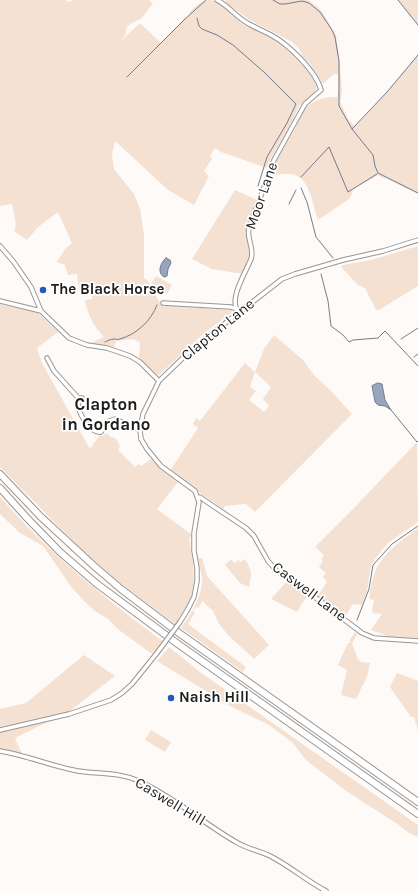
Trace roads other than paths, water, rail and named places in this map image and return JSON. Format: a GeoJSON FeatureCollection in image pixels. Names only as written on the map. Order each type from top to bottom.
{"type":"FeatureCollection","features":[{"type":"Feature","properties":{"kind":"highway"},"geometry":{"type":"LineString","coordinates":[[0,474],[46,522],[121,589],[179,633],[418,802]]}},
{"type":"Feature","properties":{"kind":"highway"},"geometry":{"type":"LineString","coordinates":[[0,488],[60,552],[97,584],[178,644],[418,814]]}},
{"type":"Feature","properties":{"kind":"street","name":"Moor Lane"},"geometry":{"type":"LineString","coordinates":[[217,0],[248,24],[273,36],[294,51],[318,82],[321,90],[305,104],[274,160],[249,228],[248,234],[252,246],[252,256],[234,299],[237,310]]}},
{"type":"Feature","properties":{"kind":"street","name":"Clapton Lane"},"geometry":{"type":"LineString","coordinates":[[140,430],[140,422],[145,407],[159,381],[190,351],[237,310],[282,279],[343,260],[383,251],[418,240]]}},
{"type":"Feature","properties":{"kind":"street"},"geometry":{"type":"LineString","coordinates":[[0,246],[32,287],[41,311],[72,340],[87,345],[107,348],[130,356],[141,363],[159,381]]}},
{"type":"Feature","properties":{"kind":"street"},"geometry":{"type":"LineString","coordinates":[[0,300],[41,311]]}},
{"type":"Feature","properties":{"kind":"street"},"geometry":{"type":"LineString","coordinates":[[163,303],[231,306],[237,310]]}},
{"type":"Feature","properties":{"kind":"street"},"geometry":{"type":"LineString","coordinates":[[0,730],[69,714],[112,700],[122,694],[157,653],[180,622],[194,597],[197,581],[194,533],[199,505],[195,491],[168,472],[157,462],[143,443],[140,430],[116,419],[109,421],[101,432],[96,432],[78,410],[78,404],[81,399],[54,371],[47,358]]}},
{"type":"Feature","properties":{"kind":"street","name":"Caswell Lane"},"geometry":{"type":"LineString","coordinates":[[198,498],[200,497],[216,507],[246,528],[254,536],[268,561],[277,571],[312,595],[362,633],[374,638],[418,641]]}},
{"type":"Feature","properties":{"kind":"street","name":"Caswell Hill"},"geometry":{"type":"LineString","coordinates":[[0,751],[11,752],[75,770],[111,773],[138,781],[177,803],[237,843],[271,856],[294,869],[326,891]]}},
{"type":"Feature","properties":{"kind":"water"},"geometry":{"type":"Polygon","coordinates":[[[166,258],[170,260],[171,263],[167,276],[164,277],[160,271],[160,268],[166,258]]]}},
{"type":"Feature","properties":{"kind":"water"},"geometry":{"type":"Polygon","coordinates":[[[378,383],[382,384],[385,400],[391,410],[385,406],[378,405],[375,402],[372,386],[378,383]]]}},
{"type":"Feature","properties":{"kind":"waterway"},"geometry":{"type":"LineString","coordinates":[[127,77],[206,0]]}},
{"type":"Feature","properties":{"kind":"waterway"},"geometry":{"type":"LineString","coordinates":[[273,0],[280,4],[302,1],[309,3],[320,12],[335,37],[339,61],[339,106],[352,129],[373,155],[378,173],[418,193]]}},
{"type":"Feature","properties":{"kind":"waterway"},"geometry":{"type":"LineString","coordinates":[[398,0],[418,25]]}},
{"type":"Feature","properties":{"kind":"waterway"},"geometry":{"type":"LineString","coordinates":[[197,18],[199,26],[202,29],[217,35],[233,45],[265,73],[296,104],[287,123],[267,157],[258,186]]}},
{"type":"Feature","properties":{"kind":"waterway"},"geometry":{"type":"LineString","coordinates":[[352,129],[387,92],[418,55]]}},
{"type":"Feature","properties":{"kind":"waterway"},"geometry":{"type":"LineString","coordinates":[[301,177],[329,147],[348,192],[377,174]]}},
{"type":"Feature","properties":{"kind":"waterway"},"geometry":{"type":"LineString","coordinates":[[301,188],[307,202],[316,237],[333,258]]}},
{"type":"Feature","properties":{"kind":"waterway"},"geometry":{"type":"LineString","coordinates":[[289,204],[296,190]]}},
{"type":"Feature","properties":{"kind":"waterway"},"geometry":{"type":"LineString","coordinates":[[321,274],[328,301],[331,326],[343,335],[349,342],[353,340],[378,338],[385,331],[418,366]]}},
{"type":"Feature","properties":{"kind":"waterway"},"geometry":{"type":"LineString","coordinates":[[105,342],[126,337],[138,330],[151,316],[157,305]]}},
{"type":"Feature","properties":{"kind":"waterway"},"geometry":{"type":"LineString","coordinates":[[401,339],[418,328]]}},
{"type":"Feature","properties":{"kind":"waterway"},"geometry":{"type":"LineString","coordinates":[[414,357],[418,354]]}},
{"type":"Feature","properties":{"kind":"waterway"},"geometry":{"type":"LineString","coordinates":[[391,410],[417,442],[418,441]]}},
{"type":"Feature","properties":{"kind":"waterway"},"geometry":{"type":"LineString","coordinates":[[357,620],[369,589],[373,565],[392,544],[418,526]]}},
{"type":"Feature","properties":{"kind":"place","name":"The Black Horse"},"geometry":{"type":"Point","coordinates":[43,290]}},
{"type":"Feature","properties":{"kind":"place","name":"Naish Hill"},"geometry":{"type":"Point","coordinates":[171,698]}},
{"type":"Feature","properties":{"kind":"district","name":"Clapton in Gordano"},"geometry":{"type":"Point","coordinates":[106,415]}}]}
